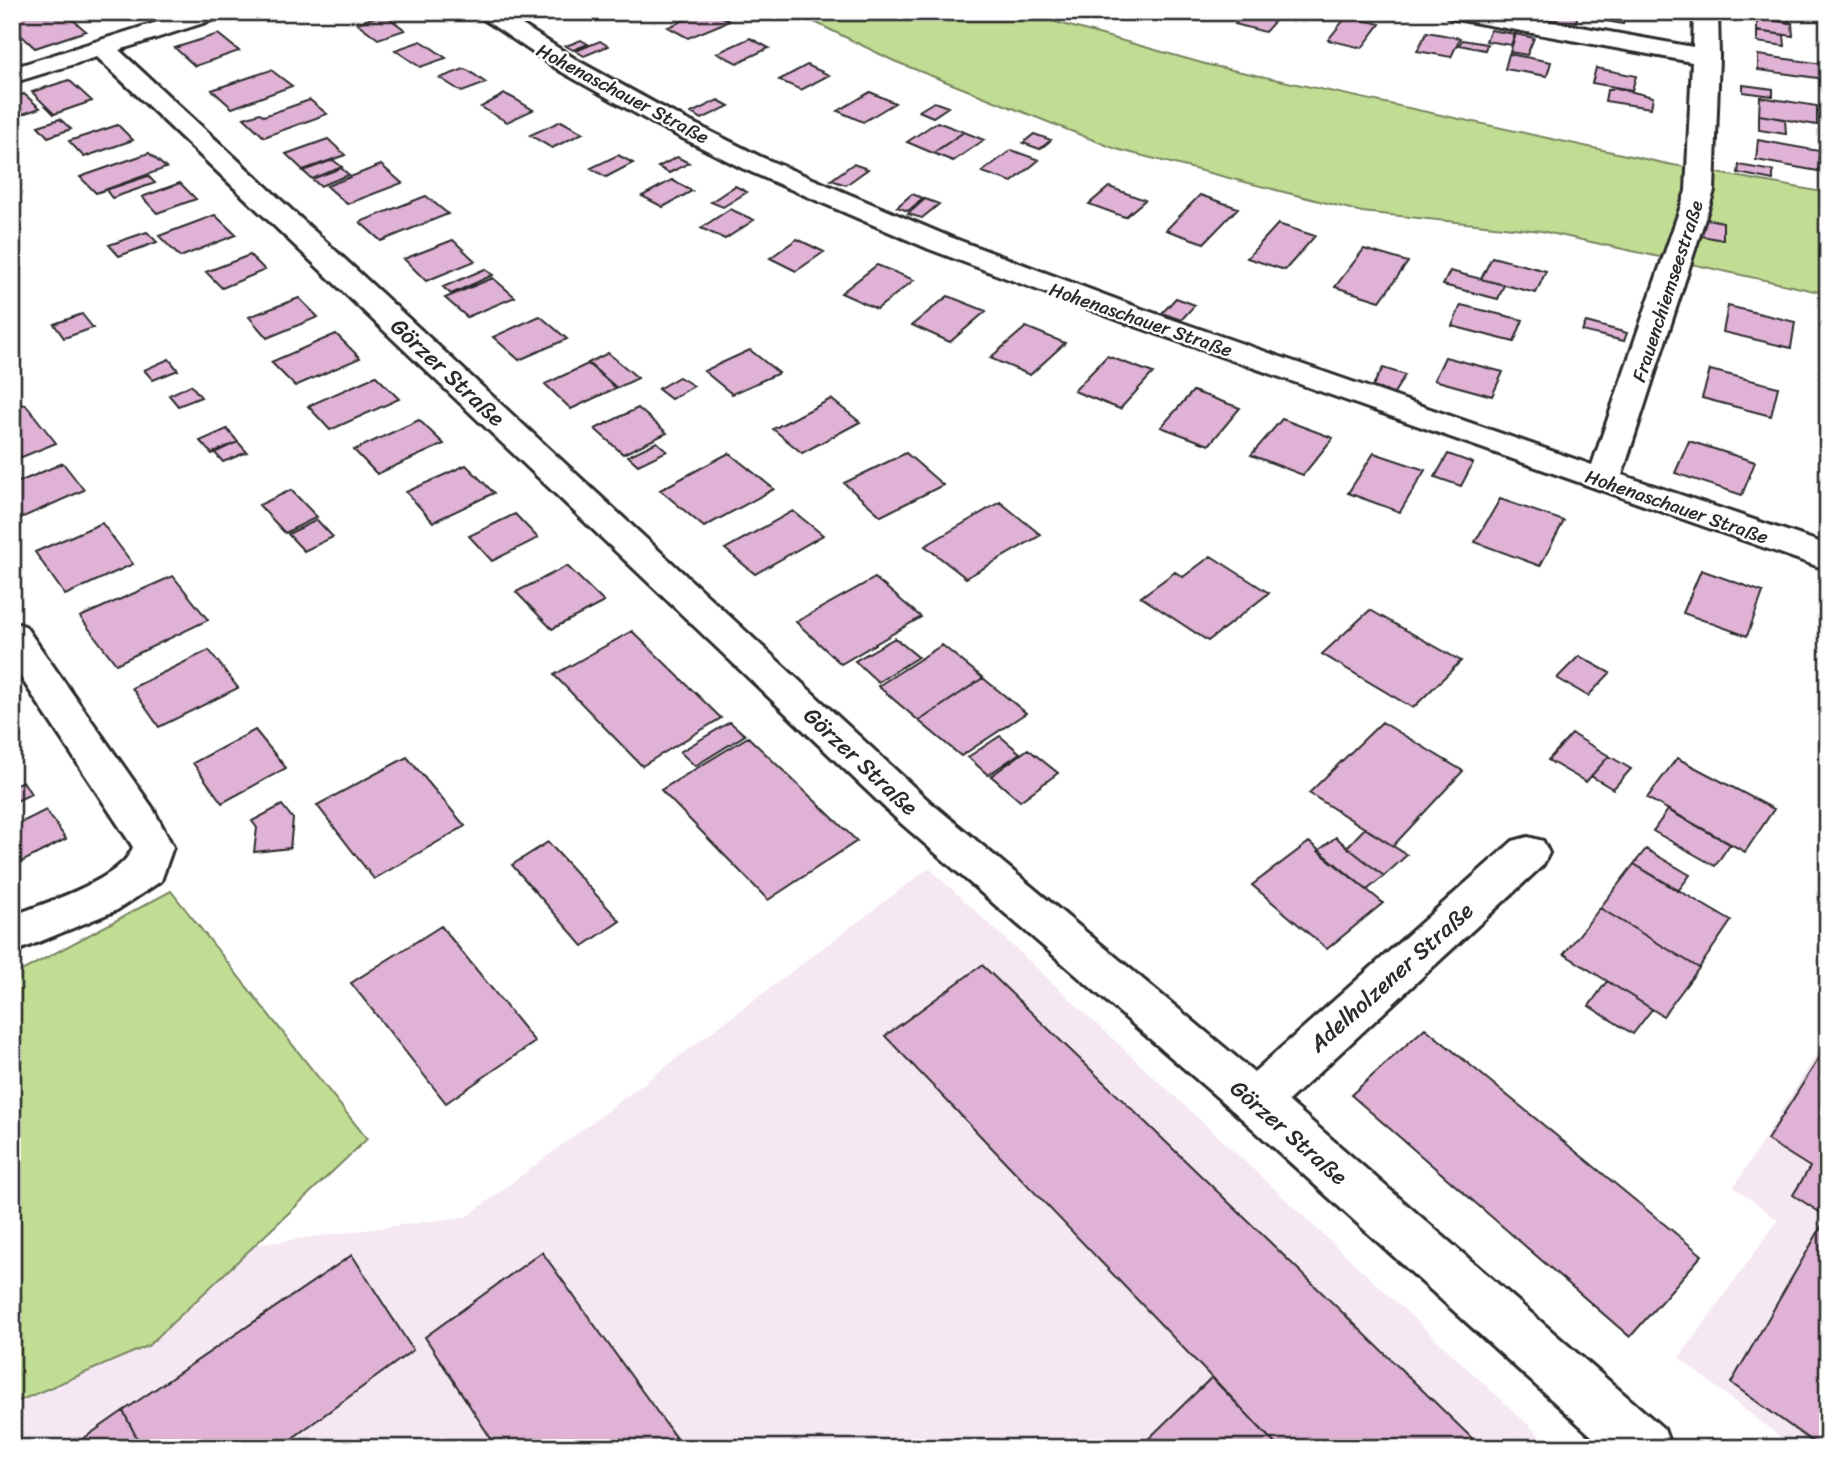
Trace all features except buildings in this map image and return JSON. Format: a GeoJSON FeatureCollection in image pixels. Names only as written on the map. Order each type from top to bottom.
{"type":"FeatureCollection","features":[{"type":"Feature","properties":{"kind":"street"},"geometry":{"type":"LineString","coordinates":[[12,76],[214,12]]}},
{"type":"Feature","properties":{"kind":"street","name":"Hohenaschauer Straße"},"geometry":{"type":"LineString","coordinates":[[485,12],[551,57],[653,112],[816,192],[997,268],[1828,558]]}},
{"type":"Feature","properties":{"kind":"street"},"geometry":{"type":"LineString","coordinates":[[1456,12],[1706,57]]}},
{"type":"Feature","properties":{"kind":"street","name":"Frauenchiemseestraße"},"geometry":{"type":"LineString","coordinates":[[1603,481],[1700,191],[1706,12]]}},
{"type":"Feature","properties":{"kind":"street","name":"Görzer Straße"},"geometry":{"type":"LineString","coordinates":[[101,47],[916,813],[1255,1101],[1645,1448]]}},
{"type":"Feature","properties":{"kind":"street"},"geometry":{"type":"LineString","coordinates":[[12,635],[138,818],[153,847],[146,869],[102,898],[12,935]]}},
{"type":"Feature","properties":{"kind":"street","name":"Adelholzener Straße"},"geometry":{"type":"LineString","coordinates":[[1255,1101],[1528,853]]}},
{"type":"Feature","properties":{"kind":"shaded area"},"geometry":{"type":"Polygon","coordinates":[[[929,868],[1553,1448],[12,1448],[12,1404],[148,1346],[254,1245],[468,1216],[929,868]]]}},
{"type":"Feature","properties":{"kind":"shaded area"},"geometry":{"type":"Polygon","coordinates":[[[1828,1036],[1828,1448],[1794,1448],[1679,1358],[1778,1220],[1734,1187],[1828,1036]]]}},
{"type":"Feature","properties":{"kind":"green space"},"geometry":{"type":"Polygon","coordinates":[[[794,12],[1020,12],[1209,65],[1668,164],[1828,193],[1828,294],[1541,231],[1362,212],[1116,149],[894,61],[794,12]]]}},
{"type":"Feature","properties":{"kind":"green space"},"geometry":{"type":"Polygon","coordinates":[[[171,891],[367,1139],[148,1346],[12,1404],[12,976],[171,891]]]}}]}
